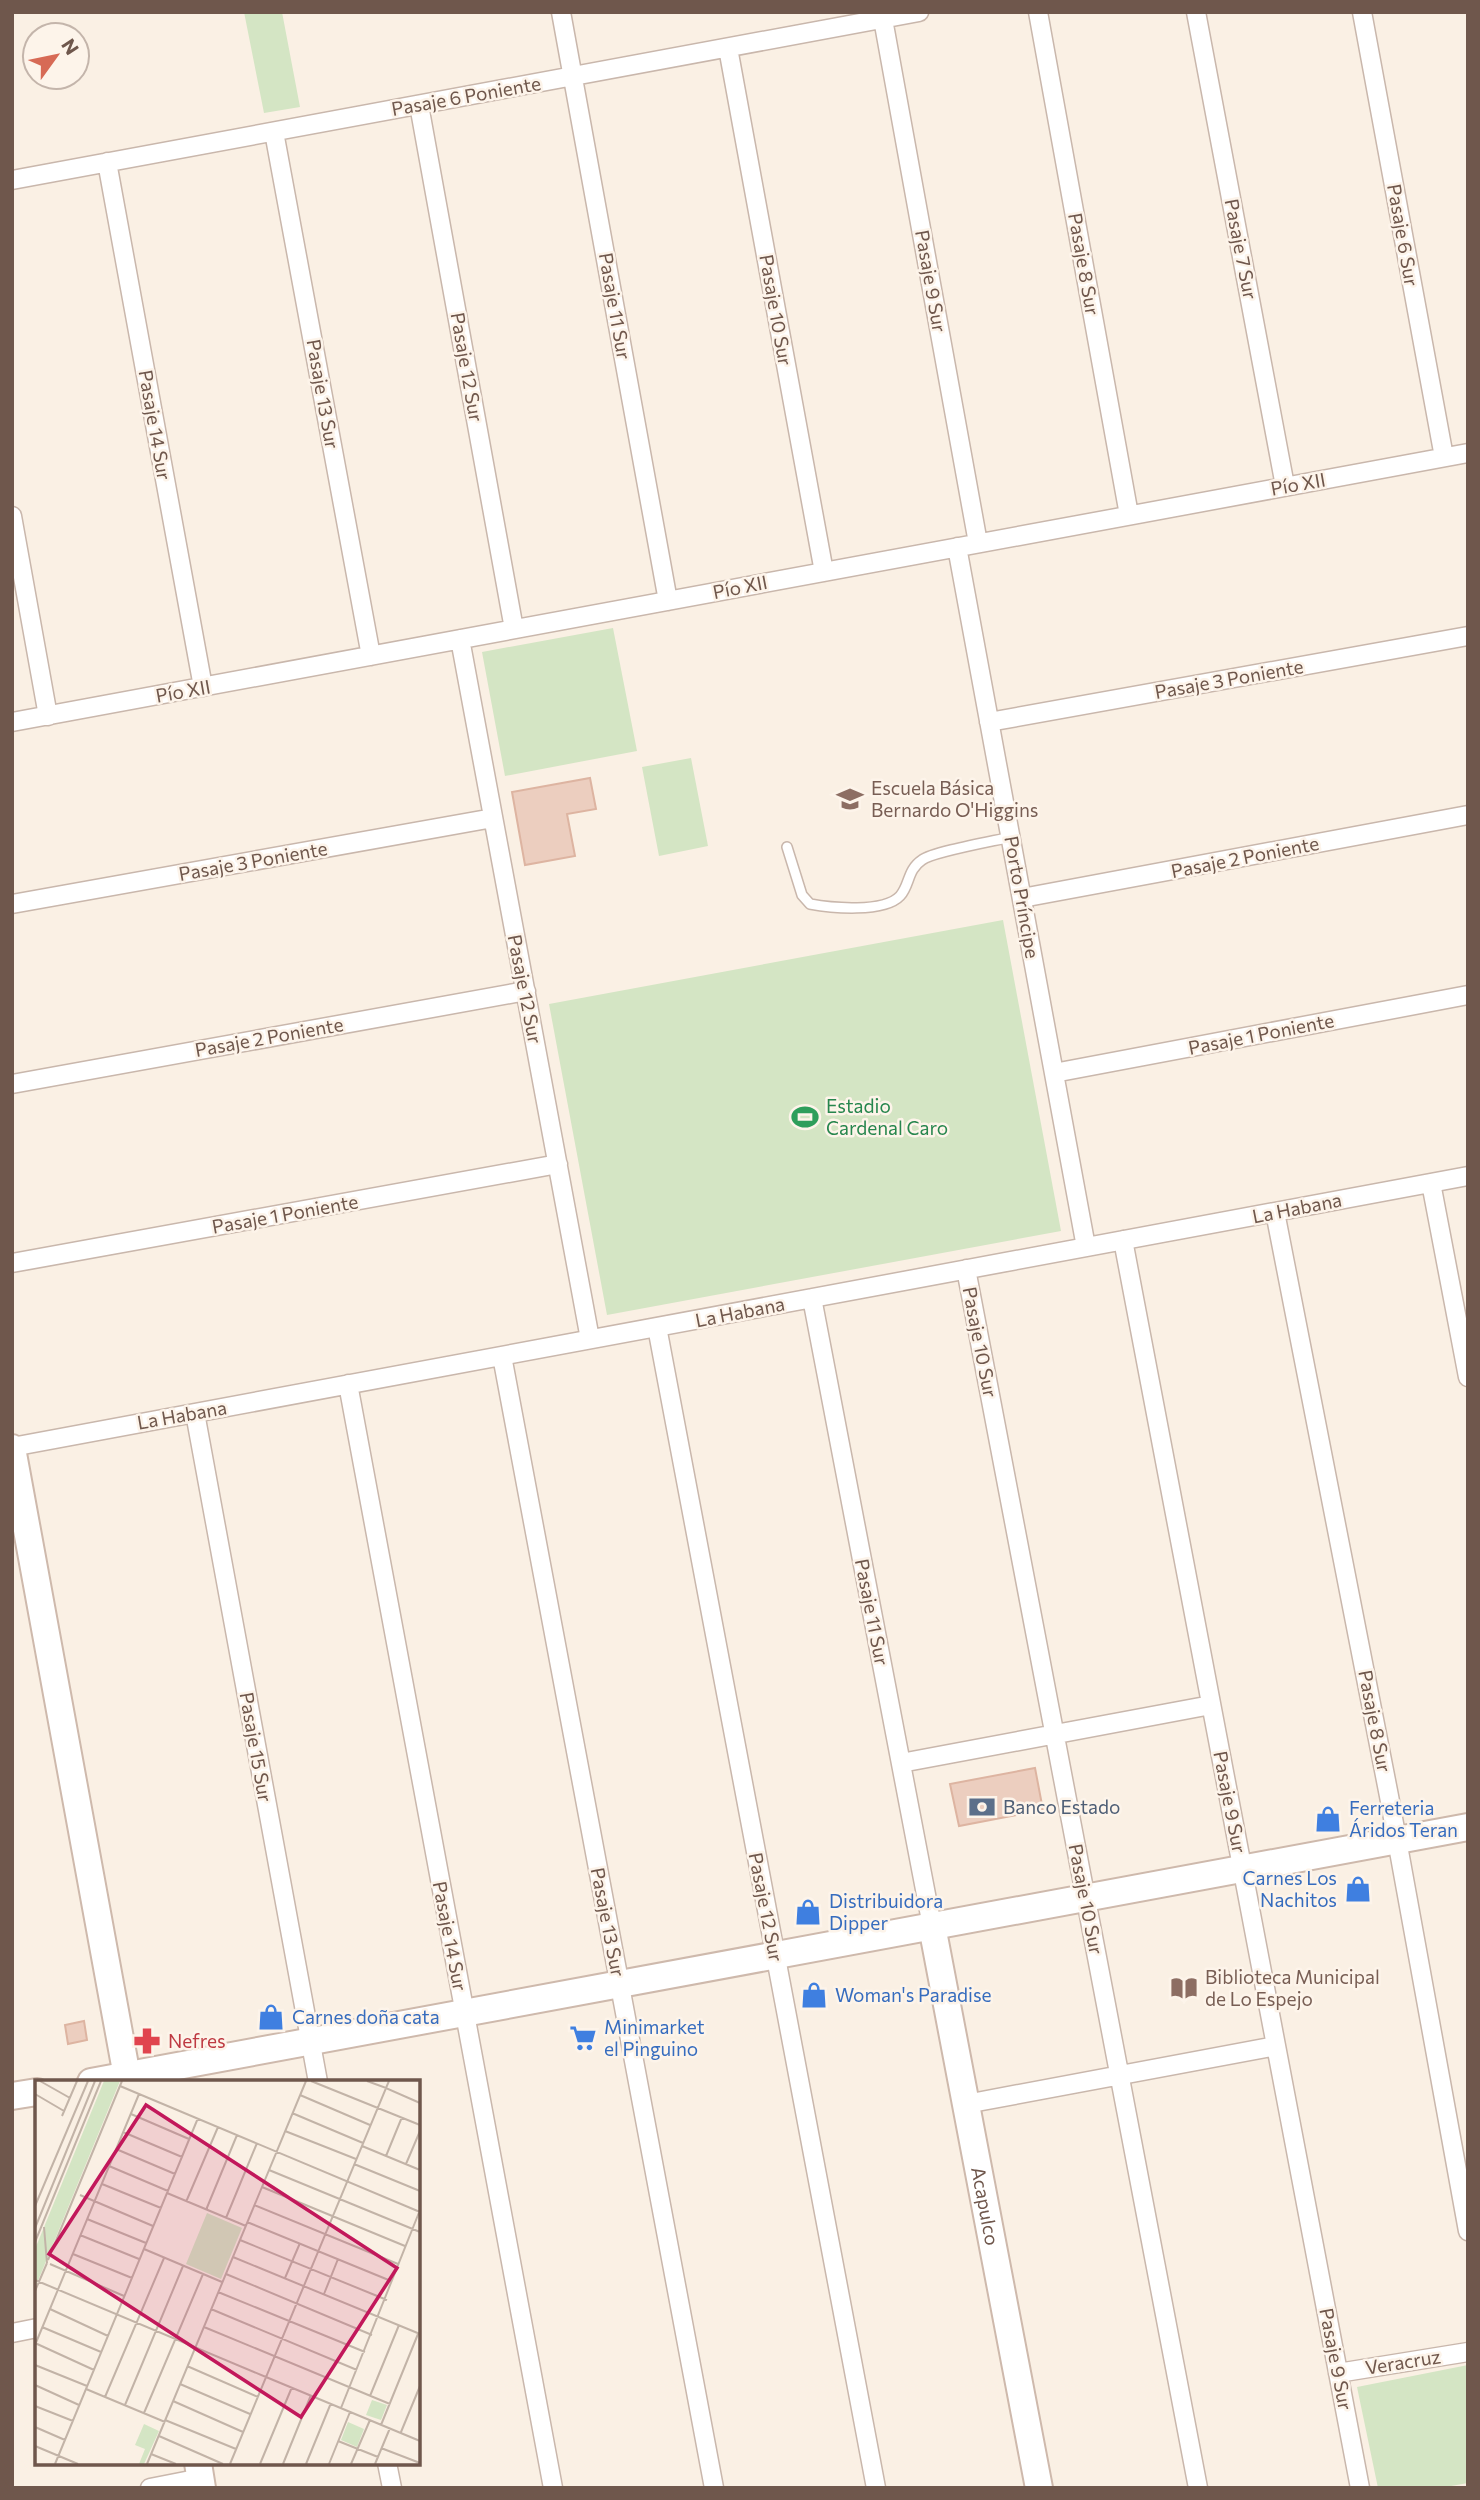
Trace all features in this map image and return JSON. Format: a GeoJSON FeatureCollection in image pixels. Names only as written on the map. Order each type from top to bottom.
{"type":"FeatureCollection","features":[{"type":"Feature","properties":{"kind":"main road"},"geometry":{"type":"LineString","coordinates":[[12,1447],[127,2079],[310,2041],[1468,1826]]}},
{"type":"Feature","properties":{"kind":"main road","name":"Acapulco"},"geometry":{"type":"LineString","coordinates":[[932,1926],[1039,2488]]}},
{"type":"Feature","properties":{"kind":"main road"},"geometry":{"type":"LineString","coordinates":[[12,2096],[35,2092]]}},
{"type":"Feature","properties":{"kind":"street","name":"Pasaje 11 Sur"},"geometry":{"type":"LineString","coordinates":[[561,12],[668,601]]}},
{"type":"Feature","properties":{"kind":"street","name":"Pasaje 6 Poniente"},"geometry":{"type":"LineString","coordinates":[[12,180],[919,12]]}},
{"type":"Feature","properties":{"kind":"street","name":"Pasaje 8 Sur"},"geometry":{"type":"LineString","coordinates":[[1038,12],[1129,515]]}},
{"type":"Feature","properties":{"kind":"street","name":"Pasaje 7 Sur"},"geometry":{"type":"LineString","coordinates":[[1196,12],[1285,486]]}},
{"type":"Feature","properties":{"kind":"street","name":"Pasaje 6 Sur"},"geometry":{"type":"LineString","coordinates":[[1362,12],[1444,457]]}},
{"type":"Feature","properties":{"kind":"street","name":"Pasaje 9 Sur"},"geometry":{"type":"LineString","coordinates":[[883,19],[978,543]]}},
{"type":"Feature","properties":{"kind":"street","name":"Pasaje 10 Sur"},"geometry":{"type":"LineString","coordinates":[[728,48],[824,572]]}},
{"type":"Feature","properties":{"kind":"street","name":"Pasaje 12 Sur"},"geometry":{"type":"LineString","coordinates":[[419,105],[514,629]]}},
{"type":"Feature","properties":{"kind":"street","name":"Pasaje 13 Sur"},"geometry":{"type":"LineString","coordinates":[[274,132],[371,656]]}},
{"type":"Feature","properties":{"kind":"street","name":"Pasaje 14 Sur"},"geometry":{"type":"LineString","coordinates":[[107,162],[203,687]]}},
{"type":"Feature","properties":{"kind":"street","name":"Pío XII"},"geometry":{"type":"LineString","coordinates":[[12,722],[1468,453]]}},
{"type":"Feature","properties":{"kind":"street"},"geometry":{"type":"LineString","coordinates":[[12,516],[48,716]]}},
{"type":"Feature","properties":{"kind":"street","name":"Porto Príncipe"},"geometry":{"type":"LineString","coordinates":[[957,547],[1086,1247]]}},
{"type":"Feature","properties":{"kind":"street","name":"Pasaje 3 Poniente"},"geometry":{"type":"LineString","coordinates":[[989,722],[1468,636]]}},
{"type":"Feature","properties":{"kind":"street","name":"Pasaje 12 Sur"},"geometry":{"type":"LineString","coordinates":[[460,639],[590,1339]]}},
{"type":"Feature","properties":{"kind":"street","name":"Pasaje 2 Poniente"},"geometry":{"type":"LineString","coordinates":[[1022,898],[1468,815]]}},
{"type":"Feature","properties":{"kind":"street","name":"Pasaje 3 Poniente"},"geometry":{"type":"LineString","coordinates":[[12,904],[493,818]]}},
{"type":"Feature","properties":{"kind":"street","name":"Pasaje 2 Poniente"},"geometry":{"type":"LineString","coordinates":[[12,1084],[526,991]]}},
{"type":"Feature","properties":{"kind":"street","name":"Pasaje 1 Poniente"},"geometry":{"type":"LineString","coordinates":[[1054,1073],[1468,995]]}},
{"type":"Feature","properties":{"kind":"street","name":"Pasaje 1 Poniente"},"geometry":{"type":"LineString","coordinates":[[12,1263],[558,1164]]}},
{"type":"Feature","properties":{"kind":"street","name":"La Habana"},"geometry":{"type":"LineString","coordinates":[[12,1447],[1468,1176]]}},
{"type":"Feature","properties":{"kind":"street"},"geometry":{"type":"LineString","coordinates":[[1431,1183],[1468,1377]]}},
{"type":"Feature","properties":{"kind":"street","name":"Pasaje 8 Sur"},"geometry":{"type":"LineString","coordinates":[[1275,1212],[1397,1840],[1468,2231]]}},
{"type":"Feature","properties":{"kind":"street","name":"Pasaje 9 Sur"},"geometry":{"type":"LineString","coordinates":[[1123,1241],[1360,2488]]}},
{"type":"Feature","properties":{"kind":"street","name":"Pasaje 10 Sur"},"geometry":{"type":"LineString","coordinates":[[966,1269],[1198,2488]]}},
{"type":"Feature","properties":{"kind":"street","name":"Pasaje 11 Sur"},"geometry":{"type":"LineString","coordinates":[[812,1298],[932,1926]]}},
{"type":"Feature","properties":{"kind":"street","name":"Pasaje 12 Sur"},"geometry":{"type":"LineString","coordinates":[[657,1327],[876,2488]]}},
{"type":"Feature","properties":{"kind":"street","name":"Pasaje 13 Sur"},"geometry":{"type":"LineString","coordinates":[[502,1356],[714,2488]]}},
{"type":"Feature","properties":{"kind":"street","name":"Pasaje 14 Sur"},"geometry":{"type":"LineString","coordinates":[[348,1384],[553,2488]]}},
{"type":"Feature","properties":{"kind":"street","name":"Pasaje 15 Sur"},"geometry":{"type":"LineString","coordinates":[[195,1413],[318,2080]]}},
{"type":"Feature","properties":{"kind":"street"},"geometry":{"type":"LineString","coordinates":[[901,1763],[1211,1705]]}},
{"type":"Feature","properties":{"kind":"street"},"geometry":{"type":"LineString","coordinates":[[966,2104],[1276,2046]]}},
{"type":"Feature","properties":{"kind":"street"},"geometry":{"type":"LineString","coordinates":[[12,2333],[35,2328]]}},
{"type":"Feature","properties":{"kind":"street","name":"Veracruz"},"geometry":{"type":"LineString","coordinates":[[1338,2372],[1468,2352]]}},
{"type":"Feature","properties":{"kind":"street"},"geometry":{"type":"LineString","coordinates":[[387,2465],[392,2488]]}},
{"type":"Feature","properties":{"kind":"street"},"geometry":{"type":"LineString","coordinates":[[150,2488],[200,2476]]}},
{"type":"Feature","properties":{"kind":"lane"},"geometry":{"type":"LineString","coordinates":[[787,847],[802,895],[810,905],[854,909],[892,901],[901,895],[910,872],[923,858],[1011,837]]}},
{"type":"Feature","properties":{"kind":"green space"},"geometry":{"type":"Polygon","coordinates":[[[244,12],[282,12],[300,107],[264,113],[244,12]]]}},
{"type":"Feature","properties":{"kind":"green space"},"geometry":{"type":"Polygon","coordinates":[[[613,628],[637,751],[505,776],[482,652],[613,628]]]}},
{"type":"Feature","properties":{"kind":"green space"},"geometry":{"type":"Polygon","coordinates":[[[691,758],[708,846],[659,856],[642,767],[691,758]]]}},
{"type":"Feature","properties":{"kind":"green space","name":"Estadio Cardenal Caro"},"geometry":{"type":"Polygon","coordinates":[[[1003,920],[1061,1231],[607,1315],[549,1004],[1003,920]]]}},
{"type":"Feature","properties":{"kind":"green space"},"geometry":{"type":"Polygon","coordinates":[[[1468,2365],[1468,2483],[1440,2488],[1378,2488],[1357,2387],[1468,2365]]]}},
{"type":"Feature","properties":{"kind":"building"},"geometry":{"type":"Polygon","coordinates":[[[590,778],[596,809],[567,814],[575,856],[525,865],[512,792],[590,778]]]}},
{"type":"Feature","properties":{"kind":"building"},"geometry":{"type":"Polygon","coordinates":[[[1035,1768],[1043,1810],[959,1826],[950,1784],[1035,1768]]]}},
{"type":"Feature","properties":{"kind":"building"},"geometry":{"type":"Polygon","coordinates":[[[84,2021],[87,2040],[68,2044],[65,2025],[84,2021]]]}},
{"type":"Feature","properties":{"kind":"place","name":"Escuela Básica Bernardo O'Higgins"},"geometry":{"type":"Point","coordinates":[850,799]}},
{"type":"Feature","properties":{"kind":"place","name":"Estadio Cardenal Caro"},"geometry":{"type":"Point","coordinates":[805,1117]}},
{"type":"Feature","properties":{"kind":"place","name":"Banco Estado"},"geometry":{"type":"Point","coordinates":[982,1807]}},
{"type":"Feature","properties":{"kind":"place","name":"Ferreteria Áridos Teran"},"geometry":{"type":"Point","coordinates":[1328,1819]}},
{"type":"Feature","properties":{"kind":"place","name":"Carnes Los Nachitos"},"geometry":{"type":"Point","coordinates":[1358,1889]}},
{"type":"Feature","properties":{"kind":"place","name":"Distribuidora Dipper"},"geometry":{"type":"Point","coordinates":[808,1912]}},
{"type":"Feature","properties":{"kind":"place","name":"Biblioteca Municipal de Lo Espejo"},"geometry":{"type":"Point","coordinates":[1184,1988]}},
{"type":"Feature","properties":{"kind":"place","name":"Woman's Paradise"},"geometry":{"type":"Point","coordinates":[814,1995]}},
{"type":"Feature","properties":{"kind":"place","name":"Carnes doña cata"},"geometry":{"type":"Point","coordinates":[271,2017]}},
{"type":"Feature","properties":{"kind":"place","name":"Minimarket el Pinguino"},"geometry":{"type":"Point","coordinates":[583,2038]}},
{"type":"Feature","properties":{"kind":"place","name":"Nefres"},"geometry":{"type":"Point","coordinates":[147,2041]}}]}
